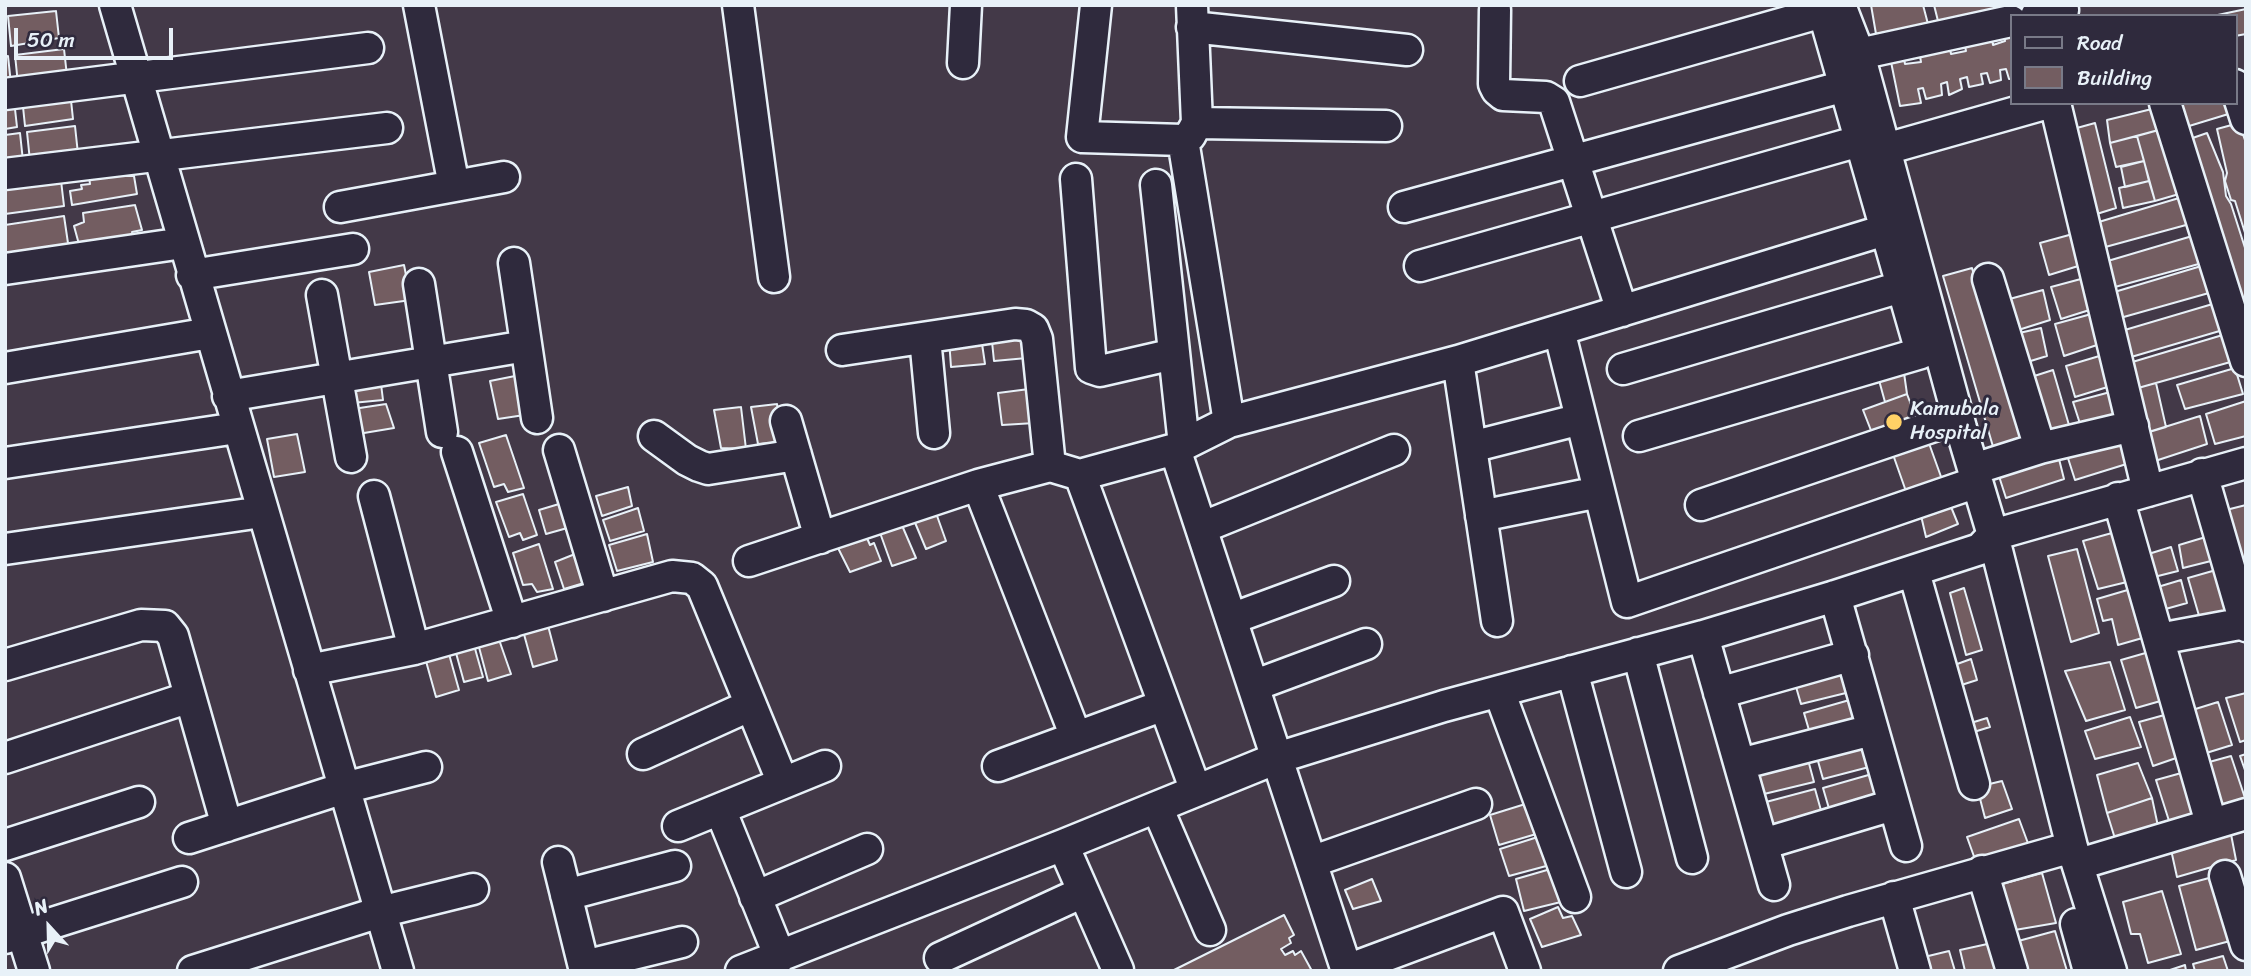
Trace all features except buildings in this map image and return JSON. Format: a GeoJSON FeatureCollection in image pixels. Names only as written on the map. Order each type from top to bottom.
{"type":"FeatureCollection","features":[{"type":"Feature","properties":{"kind":"street"},"geometry":{"type":"LineString","coordinates":[[115,5],[398,971]]}},
{"type":"Feature","properties":{"kind":"street"},"geometry":{"type":"LineString","coordinates":[[419,5],[454,186]]}},
{"type":"Feature","properties":{"kind":"street"},"geometry":{"type":"LineString","coordinates":[[738,5],[774,277]]}},
{"type":"Feature","properties":{"kind":"street"},"geometry":{"type":"LineString","coordinates":[[963,62],[966,5]]}},
{"type":"Feature","properties":{"kind":"street"},"geometry":{"type":"LineString","coordinates":[[1096,5],[1082,137],[1385,126]]}},
{"type":"Feature","properties":{"kind":"street"},"geometry":{"type":"LineString","coordinates":[[1580,81],[1831,7],[1856,73],[1872,145],[1885,230],[1901,287],[1943,423],[1971,479]]}},
{"type":"Feature","properties":{"kind":"street"},"geometry":{"type":"LineString","coordinates":[[1495,10],[1494,84],[1503,94],[1546,97],[1554,102],[1622,311]]}},
{"type":"Feature","properties":{"kind":"street"},"geometry":{"type":"LineString","coordinates":[[1229,422],[1190,132],[1192,16],[1407,50]]}},
{"type":"Feature","properties":{"kind":"street"},"geometry":{"type":"LineString","coordinates":[[1404,207],[1572,161],[1856,73],[2010,21]]}},
{"type":"Feature","properties":{"kind":"street"},"geometry":{"type":"LineString","coordinates":[[5,94],[368,48]]}},
{"type":"Feature","properties":{"kind":"street"},"geometry":{"type":"LineString","coordinates":[[2237,91],[2246,119]]}},
{"type":"Feature","properties":{"kind":"street"},"geometry":{"type":"LineString","coordinates":[[1420,266],[1872,145],[2040,105]]}},
{"type":"Feature","properties":{"kind":"street"},"geometry":{"type":"LineString","coordinates":[[2056,105],[2148,491]]}},
{"type":"Feature","properties":{"kind":"street"},"geometry":{"type":"LineString","coordinates":[[2166,105],[2246,361]]}},
{"type":"Feature","properties":{"kind":"street"},"geometry":{"type":"LineString","coordinates":[[5,174],[387,128]]}},
{"type":"Feature","properties":{"kind":"street"},"geometry":{"type":"LineString","coordinates":[[1872,145],[1971,479],[2069,854],[2111,971]]}},
{"type":"Feature","properties":{"kind":"street"},"geometry":{"type":"LineString","coordinates":[[340,207],[504,177]]}},
{"type":"Feature","properties":{"kind":"street"},"geometry":{"type":"LineString","coordinates":[[1076,179],[1091,368],[1100,371],[1174,354]]}},
{"type":"Feature","properties":{"kind":"street"},"geometry":{"type":"LineString","coordinates":[[1156,185],[1174,354],[1180,447],[1201,528],[1347,970],[1503,912],[1525,971]]}},
{"type":"Feature","properties":{"kind":"street"},"geometry":{"type":"LineString","coordinates":[[749,561],[978,485],[1050,466],[1080,475],[1180,447],[1229,422],[1458,361],[1885,230]]}},
{"type":"Feature","properties":{"kind":"street"},"geometry":{"type":"LineString","coordinates":[[5,269],[183,243]]}},
{"type":"Feature","properties":{"kind":"street"},"geometry":{"type":"LineString","coordinates":[[192,275],[353,249]]}},
{"type":"Feature","properties":{"kind":"street"},"geometry":{"type":"LineString","coordinates":[[514,263],[537,418]]}},
{"type":"Feature","properties":{"kind":"street"},"geometry":{"type":"LineString","coordinates":[[1988,279],[2040,448]]}},
{"type":"Feature","properties":{"kind":"street"},"geometry":{"type":"LineString","coordinates":[[419,284],[431,362],[449,442],[512,622]]}},
{"type":"Feature","properties":{"kind":"street"},"geometry":{"type":"LineString","coordinates":[[1623,369],[1901,287]]}},
{"type":"Feature","properties":{"kind":"street"},"geometry":{"type":"LineString","coordinates":[[323,295],[351,457]]}},
{"type":"Feature","properties":{"kind":"street"},"geometry":{"type":"LineString","coordinates":[[842,350],[1015,324],[1026,325],[1033,329],[1037,339],[1050,466]]}},
{"type":"Feature","properties":{"kind":"street"},"geometry":{"type":"LineString","coordinates":[[1559,330],[1627,602],[1971,479],[2040,448],[2133,426]]}},
{"type":"Feature","properties":{"kind":"street"},"geometry":{"type":"LineString","coordinates":[[5,368],[209,333]]}},
{"type":"Feature","properties":{"kind":"street"},"geometry":{"type":"LineString","coordinates":[[925,338],[934,433]]}},
{"type":"Feature","properties":{"kind":"street"},"geometry":{"type":"LineString","coordinates":[[228,396],[526,346]]}},
{"type":"Feature","properties":{"kind":"street"},"geometry":{"type":"LineString","coordinates":[[1639,436],[1921,353]]}},
{"type":"Feature","properties":{"kind":"street"},"geometry":{"type":"LineString","coordinates":[[1458,361],[1497,621]]}},
{"type":"Feature","properties":{"kind":"street"},"geometry":{"type":"LineString","coordinates":[[1471,447],[1581,419]]}},
{"type":"Feature","properties":{"kind":"street"},"geometry":{"type":"LineString","coordinates":[[786,421],[820,538]]}},
{"type":"Feature","properties":{"kind":"street"},"geometry":{"type":"LineString","coordinates":[[1701,505],[1943,423]]}},
{"type":"Feature","properties":{"kind":"street"},"geometry":{"type":"LineString","coordinates":[[5,463],[237,428]]}},
{"type":"Feature","properties":{"kind":"street"},"geometry":{"type":"LineString","coordinates":[[654,436],[688,460],[708,469],[796,455]]}},
{"type":"Feature","properties":{"kind":"street"},"geometry":{"type":"LineString","coordinates":[[559,450],[603,596]]}},
{"type":"Feature","properties":{"kind":"street"},"geometry":{"type":"LineString","coordinates":[[1201,528],[1394,450]]}},
{"type":"Feature","properties":{"kind":"street"},"geometry":{"type":"LineString","coordinates":[[741,971],[1277,758],[1499,691],[1703,636],[1914,572],[1987,542],[2118,498],[2246,463]]}},
{"type":"Feature","properties":{"kind":"street"},"geometry":{"type":"LineString","coordinates":[[2159,639],[2245,625],[2202,474]]}},
{"type":"Feature","properties":{"kind":"street"},"geometry":{"type":"LineString","coordinates":[[1080,475],[1196,791]]}},
{"type":"Feature","properties":{"kind":"street"},"geometry":{"type":"LineString","coordinates":[[978,485],[1076,737]]}},
{"type":"Feature","properties":{"kind":"street"},"geometry":{"type":"LineString","coordinates":[[1482,516],[1599,492]]}},
{"type":"Feature","properties":{"kind":"street"},"geometry":{"type":"LineString","coordinates":[[374,496],[414,649]]}},
{"type":"Feature","properties":{"kind":"street"},"geometry":{"type":"LineString","coordinates":[[2118,498],[2211,823]]}},
{"type":"Feature","properties":{"kind":"street"},"geometry":{"type":"LineString","coordinates":[[5,549],[262,512]]}},
{"type":"Feature","properties":{"kind":"street"},"geometry":{"type":"LineString","coordinates":[[1914,572],[1974,784]]}},
{"type":"Feature","properties":{"kind":"street"},"geometry":{"type":"LineString","coordinates":[[309,670],[414,649],[672,576],[692,579],[702,586],[783,783]]}},
{"type":"Feature","properties":{"kind":"street"},"geometry":{"type":"LineString","coordinates":[[1231,619],[1334,581]]}},
{"type":"Feature","properties":{"kind":"street"},"geometry":{"type":"LineString","coordinates":[[1835,596],[1906,846]]}},
{"type":"Feature","properties":{"kind":"street"},"geometry":{"type":"LineString","coordinates":[[5,665],[141,625],[165,626],[173,636],[227,826]]}},
{"type":"Feature","properties":{"kind":"street"},"geometry":{"type":"LineString","coordinates":[[1703,636],[1774,885]]}},
{"type":"Feature","properties":{"kind":"street"},"geometry":{"type":"LineString","coordinates":[[1253,686],[1366,644]]}},
{"type":"Feature","properties":{"kind":"street"},"geometry":{"type":"LineString","coordinates":[[1638,653],[1692,858]]}},
{"type":"Feature","properties":{"kind":"street"},"geometry":{"type":"LineString","coordinates":[[1719,693],[1853,655]]}},
{"type":"Feature","properties":{"kind":"street"},"geometry":{"type":"LineString","coordinates":[[1572,671],[1626,872]]}},
{"type":"Feature","properties":{"kind":"street"},"geometry":{"type":"LineString","coordinates":[[1499,691],[1575,897]]}},
{"type":"Feature","properties":{"kind":"street"},"geometry":{"type":"LineString","coordinates":[[5,758],[190,697]]}},
{"type":"Feature","properties":{"kind":"street"},"geometry":{"type":"LineString","coordinates":[[643,754],[751,705]]}},
{"type":"Feature","properties":{"kind":"street"},"geometry":{"type":"LineString","coordinates":[[998,766],[1164,705]]}},
{"type":"Feature","properties":{"kind":"street"},"geometry":{"type":"LineString","coordinates":[[1740,764],[1872,730]]}},
{"type":"Feature","properties":{"kind":"street"},"geometry":{"type":"LineString","coordinates":[[189,838],[426,766]]}},
{"type":"Feature","properties":{"kind":"street"},"geometry":{"type":"LineString","coordinates":[[678,826],[825,766]]}},
{"type":"Feature","properties":{"kind":"street"},"geometry":{"type":"LineString","coordinates":[[5,845],[139,802]]}},
{"type":"Feature","properties":{"kind":"street"},"geometry":{"type":"LineString","coordinates":[[1311,862],[1476,804]]}},
{"type":"Feature","properties":{"kind":"street"},"geometry":{"type":"LineString","coordinates":[[1763,845],[1893,805]]}},
{"type":"Feature","properties":{"kind":"street"},"geometry":{"type":"LineString","coordinates":[[1157,807],[1210,930]]}},
{"type":"Feature","properties":{"kind":"street"},"geometry":{"type":"LineString","coordinates":[[720,809],[780,957]]}},
{"type":"Feature","properties":{"kind":"street"},"geometry":{"type":"LineString","coordinates":[[1679,971],[1788,930],[1982,872],[2246,814]]}},
{"type":"Feature","properties":{"kind":"street"},"geometry":{"type":"LineString","coordinates":[[1063,845],[1118,970]]}},
{"type":"Feature","properties":{"kind":"street"},"geometry":{"type":"LineString","coordinates":[[755,897],[867,849]]}},
{"type":"Feature","properties":{"kind":"street"},"geometry":{"type":"LineString","coordinates":[[2069,854],[2089,971]]}},
{"type":"Feature","properties":{"kind":"street"},"geometry":{"type":"LineString","coordinates":[[558,862],[585,968],[682,942]]}},
{"type":"Feature","properties":{"kind":"street"},"geometry":{"type":"LineString","coordinates":[[566,895],[676,866]]}},
{"type":"Feature","properties":{"kind":"street"},"geometry":{"type":"LineString","coordinates":[[1982,872],[2012,971]]}},
{"type":"Feature","properties":{"kind":"street"},"geometry":{"type":"LineString","coordinates":[[2225,876],[2246,945]]}},
{"type":"Feature","properties":{"kind":"street"},"geometry":{"type":"LineString","coordinates":[[5,878],[13,935],[34,971]]}},
{"type":"Feature","properties":{"kind":"street"},"geometry":{"type":"LineString","coordinates":[[13,935],[182,882]]}},
{"type":"Feature","properties":{"kind":"street"},"geometry":{"type":"LineString","coordinates":[[193,971],[380,912],[473,889]]}},
{"type":"Feature","properties":{"kind":"street"},"geometry":{"type":"LineString","coordinates":[[940,958],[1083,892]]}},
{"type":"Feature","properties":{"kind":"street"},"geometry":{"type":"LineString","coordinates":[[1894,897],[1915,971]]}},
{"type":"Feature","properties":{"kind":"place","name":"Kamubala Hospital"},"geometry":{"type":"Point","coordinates":[1894,422]}}]}
